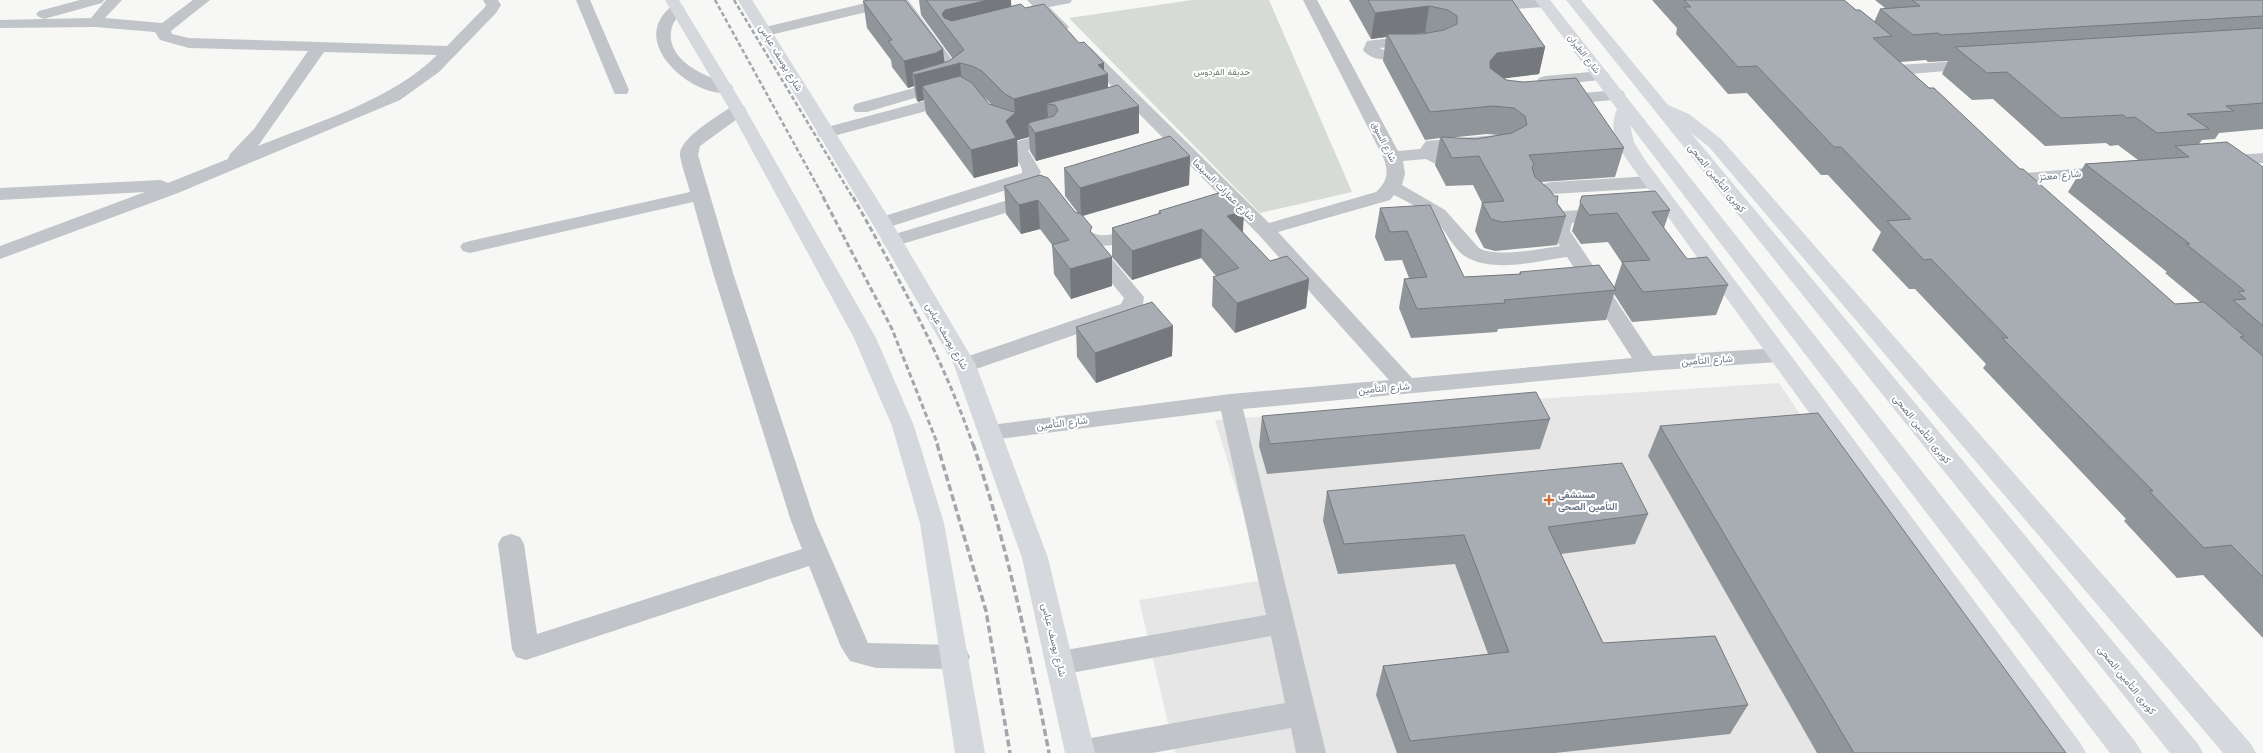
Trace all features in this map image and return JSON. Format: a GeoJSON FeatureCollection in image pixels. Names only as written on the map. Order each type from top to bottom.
{"type":"FeatureCollection","features":[{"type":"Feature","properties":{"kind":"main road","name":"شارع يوسف عباس"},"geometry":{"type":"LineString","coordinates":[[745,0],[766,31],[965,365],[991,432],[1034,558],[1080,753]]}},
{"type":"Feature","properties":{"kind":"main road"},"geometry":{"type":"LineString","coordinates":[[1573,0],[1657,105],[1683,118],[1715,143],[2241,753]]}},
{"type":"Feature","properties":{"kind":"main road","name":"شارع الطيران"},"geometry":{"type":"LineString","coordinates":[[1543,1],[1621,102]]}},
{"type":"Feature","properties":{"kind":"main road"},"geometry":{"type":"LineString","coordinates":[[674,4],[738,110],[864,338],[903,426],[932,523],[956,657],[970,753]]}},
{"type":"Feature","properties":{"kind":"main road"},"geometry":{"type":"LineString","coordinates":[[1621,102],[1621,131],[1627,144],[1652,182],[2071,753]]}},
{"type":"Feature","properties":{"kind":"main road"},"geometry":{"type":"LineString","coordinates":[[1621,102],[2127,753]]}},
{"type":"Feature","properties":{"kind":"main road","name":"كوبرى التأمين الصحى"},"geometry":{"type":"LineString","coordinates":[[1657,105],[2188,753]]}},
{"type":"Feature","properties":{"kind":"street"},"geometry":{"type":"LineString","coordinates":[[2,25],[97,0]]}},
{"type":"Feature","properties":{"kind":"street"},"geometry":{"type":"LineString","coordinates":[[95,22],[103,11],[115,0]]}},
{"type":"Feature","properties":{"kind":"street"},"geometry":{"type":"LineString","coordinates":[[203,0],[165,28],[163,32],[166,37],[189,43],[452,51]]}},
{"type":"Feature","properties":{"kind":"street"},"geometry":{"type":"LineString","coordinates":[[0,253],[182,185],[394,96],[433,69],[452,51],[491,10],[494,5],[490,0]]}},
{"type":"Feature","properties":{"kind":"street"},"geometry":{"type":"LineString","coordinates":[[583,0],[621,90]]}},
{"type":"Feature","properties":{"kind":"street"},"geometry":{"type":"LineString","coordinates":[[766,31],[899,0],[957,77],[946,84],[822,127]]}},
{"type":"Feature","properties":{"kind":"street"},"geometry":{"type":"LineString","coordinates":[[1040,11],[1065,0]]}},
{"type":"Feature","properties":{"kind":"street","name":"شارع السوق"},"geometry":{"type":"LineString","coordinates":[[1310,0],[1354,52],[1397,167],[1397,178],[1392,187]]}},
{"type":"Feature","properties":{"kind":"street"},"geometry":{"type":"LineString","coordinates":[[1474,7],[1543,1]]}},
{"type":"Feature","properties":{"kind":"street"},"geometry":{"type":"LineString","coordinates":[[674,4],[662,33],[663,40],[674,63],[695,78],[725,88]]}},
{"type":"Feature","properties":{"kind":"street","name":"شارع عمارات السينما"},"geometry":{"type":"LineString","coordinates":[[1040,11],[1133,108],[1265,230],[1407,386]]}},
{"type":"Feature","properties":{"kind":"street"},"geometry":{"type":"LineString","coordinates":[[2,25],[95,22],[165,28]]}},
{"type":"Feature","properties":{"kind":"street"},"geometry":{"type":"LineString","coordinates":[[224,167],[254,141],[274,114],[304,66],[319,48]]}},
{"type":"Feature","properties":{"kind":"street"},"geometry":{"type":"LineString","coordinates":[[1917,85],[1894,65],[1986,64]]}},
{"type":"Feature","properties":{"kind":"street"},"geometry":{"type":"LineString","coordinates":[[1528,82],[1602,76]]}},
{"type":"Feature","properties":{"kind":"street"},"geometry":{"type":"LineString","coordinates":[[822,127],[955,98],[971,97]]}},
{"type":"Feature","properties":{"kind":"street"},"geometry":{"type":"LineString","coordinates":[[1548,101],[1621,102]]}},
{"type":"Feature","properties":{"kind":"street"},"geometry":{"type":"LineString","coordinates":[[738,110],[702,135],[690,147],[689,155],[724,276],[803,520],[816,554],[855,647],[860,653],[876,656],[956,657]]}},
{"type":"Feature","properties":{"kind":"street"},"geometry":{"type":"LineString","coordinates":[[887,232],[1029,177],[1032,172],[1031,168],[1020,154],[1020,149],[1024,145],[1073,125],[1025,132],[1012,132]]}},
{"type":"Feature","properties":{"kind":"street"},"geometry":{"type":"LineString","coordinates":[[1392,157],[1430,153]]}},
{"type":"Feature","properties":{"kind":"street"},"geometry":{"type":"LineString","coordinates":[[2240,178],[2212,162],[2263,158]]}},
{"type":"Feature","properties":{"kind":"street","name":"شارع معتز"},"geometry":{"type":"LineString","coordinates":[[2043,194],[2019,173],[2129,169]]}},
{"type":"Feature","properties":{"kind":"street"},"geometry":{"type":"LineString","coordinates":[[1620,214],[1568,218],[1554,216],[1543,210],[1536,203],[1535,196],[1541,190],[1552,188],[1652,182]]}},
{"type":"Feature","properties":{"kind":"street"},"geometry":{"type":"LineString","coordinates":[[0,194],[182,185]]}},
{"type":"Feature","properties":{"kind":"street"},"geometry":{"type":"LineString","coordinates":[[1265,230],[1383,196],[1392,187],[1433,210],[1444,220],[1470,250],[1478,255],[1493,259],[1571,250]]}},
{"type":"Feature","properties":{"kind":"street"},"geometry":{"type":"LineString","coordinates":[[470,247],[700,195]]}},
{"type":"Feature","properties":{"kind":"street"},"geometry":{"type":"LineString","coordinates":[[887,232],[1033,198],[1056,202],[1084,236],[1094,239],[1117,239],[1155,228]]}},
{"type":"Feature","properties":{"kind":"street"},"geometry":{"type":"LineString","coordinates":[[1215,210],[1237,203]]}},
{"type":"Feature","properties":{"kind":"street"},"geometry":{"type":"LineString","coordinates":[[1650,212],[1672,210]]}},
{"type":"Feature","properties":{"kind":"street"},"geometry":{"type":"LineString","coordinates":[[1568,218],[1563,220],[1560,230],[1571,250],[1647,364]]}},
{"type":"Feature","properties":{"kind":"street"},"geometry":{"type":"LineString","coordinates":[[965,365],[1128,309],[1133,304],[1134,297],[1102,259]]}},
{"type":"Feature","properties":{"kind":"street"},"geometry":{"type":"LineString","coordinates":[[1493,259],[1504,276]]}},
{"type":"Feature","properties":{"kind":"street"},"geometry":{"type":"LineString","coordinates":[[1569,284],[1592,282]]}},
{"type":"Feature","properties":{"kind":"street","name":"شارع التأمين"},"geometry":{"type":"LineString","coordinates":[[991,432],[1230,402],[1647,364],[1778,355]]}},
{"type":"Feature","properties":{"kind":"street"},"geometry":{"type":"LineString","coordinates":[[1230,402],[1311,753]]}},
{"type":"Feature","properties":{"kind":"street"},"geometry":{"type":"LineString","coordinates":[[512,544],[526,649],[816,554]]}},
{"type":"Feature","properties":{"kind":"street"},"geometry":{"type":"LineString","coordinates":[[1060,663],[1281,623]]}},
{"type":"Feature","properties":{"kind":"street"},"geometry":{"type":"LineString","coordinates":[[1080,753],[1302,713]]}},
{"type":"Feature","properties":{"kind":"shaded area","name":"مستشفى التأمين الصحى"},"geometry":{"type":"Polygon","coordinates":[[[1779,383],[2030,753],[1175,753],[1139,600],[1264,580],[1215,420],[1779,383]]]}},
{"type":"Feature","properties":{"kind":"green space","name":"حديقة الفردوس"},"geometry":{"type":"Polygon","coordinates":[[[1192,0],[1269,0],[1352,192],[1260,213],[1069,18],[1192,0]]]}},
{"type":"Feature","properties":{"kind":"building"},"geometry":{"type":"Polygon","coordinates":[[[905,0],[943,49],[936,53],[904,61],[888,41],[892,40],[863,1],[905,0]]]}},
{"type":"Feature","properties":{"kind":"building"},"geometry":{"type":"Polygon","coordinates":[[[926,0],[988,0],[945,10],[942,14],[944,18],[952,21],[1021,4],[1025,8],[1044,4],[1079,43],[1084,42],[1104,63],[1098,65],[1108,74],[1014,99],[1005,94],[982,71],[972,66],[960,63],[914,75],[912,72],[949,61],[964,50],[926,0]]]}},
{"type":"Feature","properties":{"kind":"building"},"geometry":{"type":"Polygon","coordinates":[[[1368,0],[1512,0],[1545,47],[1497,53],[1490,61],[1490,68],[1506,80],[1523,82],[1576,78],[1624,148],[1529,155],[1534,164],[1532,168],[1535,177],[1550,190],[1554,196],[1558,196],[1557,203],[1566,216],[1502,222],[1491,219],[1482,203],[1504,201],[1479,156],[1452,158],[1441,137],[1476,139],[1512,133],[1527,125],[1525,116],[1514,108],[1493,106],[1430,112],[1387,34],[1422,34],[1444,30],[1457,24],[1457,16],[1448,10],[1429,6],[1375,13],[1368,0]]]}},
{"type":"Feature","properties":{"kind":"building"},"geometry":{"type":"Polygon","coordinates":[[[1684,0],[1844,0],[1856,10],[1860,10],[1892,36],[1873,38],[1929,88],[1934,88],[2020,169],[2023,169],[2175,304],[2204,302],[2244,336],[2240,337],[2263,356],[2263,577],[2231,545],[2204,548],[2149,491],[2153,491],[2002,338],[2008,338],[1931,259],[1924,260],[1887,221],[1911,219],[1841,147],[1834,147],[1757,66],[1738,67],[1684,7],[1691,7],[1684,0]]]}},
{"type":"Feature","properties":{"kind":"building"},"geometry":{"type":"Polygon","coordinates":[[[1912,0],[2263,0],[2263,16],[1941,35],[1938,33],[1913,35],[1880,9],[1920,6],[1912,0]]]}},
{"type":"Feature","properties":{"kind":"building"},"geometry":{"type":"Polygon","coordinates":[[[2263,28],[2263,103],[2226,106],[2234,111],[2187,114],[2209,129],[2157,133],[2135,117],[2127,118],[2123,115],[2061,118],[2007,72],[1987,73],[1955,47],[2263,28]]]}},
{"type":"Feature","properties":{"kind":"building"},"geometry":{"type":"Polygon","coordinates":[[[960,76],[972,83],[989,104],[1014,112],[1118,85],[1139,106],[1035,133],[1028,123],[1054,116],[1058,110],[1055,105],[1047,104],[1016,112],[1006,121],[1016,138],[971,150],[922,86],[960,76]]]}},
{"type":"Feature","properties":{"kind":"building"},"geometry":{"type":"Polygon","coordinates":[[[1170,136],[1190,156],[1080,188],[1064,168],[1170,136]]]}},
{"type":"Feature","properties":{"kind":"building"},"geometry":{"type":"Polygon","coordinates":[[[2227,142],[2263,167],[2263,326],[2233,300],[2246,299],[2238,292],[2245,291],[2186,244],[2190,244],[2085,164],[2189,157],[2175,146],[2227,142]]]}},
{"type":"Feature","properties":{"kind":"building"},"geometry":{"type":"Polygon","coordinates":[[[1040,175],[1048,178],[1075,212],[1081,214],[1092,227],[1090,231],[1112,257],[1070,269],[1052,245],[1069,240],[1038,200],[1019,205],[1004,186],[1040,175]]]}},
{"type":"Feature","properties":{"kind":"building"},"geometry":{"type":"Polygon","coordinates":[[[1225,191],[1244,211],[1227,216],[1270,261],[1287,256],[1309,279],[1237,303],[1213,277],[1239,268],[1202,229],[1132,251],[1112,228],[1161,213],[1159,211],[1225,191]]]}},
{"type":"Feature","properties":{"kind":"building"},"geometry":{"type":"Polygon","coordinates":[[[1655,191],[1670,210],[1652,212],[1687,259],[1707,257],[1728,285],[1643,292],[1622,262],[1650,260],[1617,213],[1589,215],[1580,202],[1582,196],[1655,191]]]}},
{"type":"Feature","properties":{"kind":"building"},"geometry":{"type":"Polygon","coordinates":[[[1430,205],[1464,277],[1521,274],[1520,272],[1599,265],[1616,290],[1504,300],[1505,303],[1417,309],[1404,279],[1427,277],[1407,231],[1390,232],[1380,208],[1430,205]]]}},
{"type":"Feature","properties":{"kind":"building"},"geometry":{"type":"Polygon","coordinates":[[[1152,302],[1173,326],[1095,353],[1076,327],[1152,302]]]}},
{"type":"Feature","properties":{"kind":"building"},"geometry":{"type":"Polygon","coordinates":[[[1536,392],[1550,419],[1270,444],[1262,416],[1536,392]]]}},
{"type":"Feature","properties":{"kind":"building"},"geometry":{"type":"Polygon","coordinates":[[[1818,413],[2066,753],[1854,753],[1660,426],[1818,413]]]}},
{"type":"Feature","properties":{"kind":"building"},"geometry":{"type":"Polygon","coordinates":[[[1622,463],[1648,514],[1548,527],[1603,643],[1715,636],[1748,705],[1410,741],[1383,666],[1509,652],[1464,535],[1344,544],[1327,491],[1622,463]]]}},
{"type":"Feature","properties":{"kind":"railway"},"geometry":{"type":"LineString","coordinates":[[715,0],[824,198]]}},
{"type":"Feature","properties":{"kind":"railway"},"geometry":{"type":"LineString","coordinates":[[734,0],[853,198]]}},
{"type":"Feature","properties":{"kind":"railway"},"geometry":{"type":"LineString","coordinates":[[823,197],[892,329],[938,445]]}},
{"type":"Feature","properties":{"kind":"railway"},"geometry":{"type":"LineString","coordinates":[[853,197],[919,318],[948,381],[973,445]]}},
{"type":"Feature","properties":{"kind":"railway"},"geometry":{"type":"LineString","coordinates":[[937,444],[986,611],[1010,753]]}},
{"type":"Feature","properties":{"kind":"railway"},"geometry":{"type":"LineString","coordinates":[[973,444],[1007,558],[1049,753]]}},
{"type":"Feature","properties":{"kind":"place","name":"مستشفى التأمين الصحى"},"geometry":{"type":"Point","coordinates":[1549,500]}}]}
